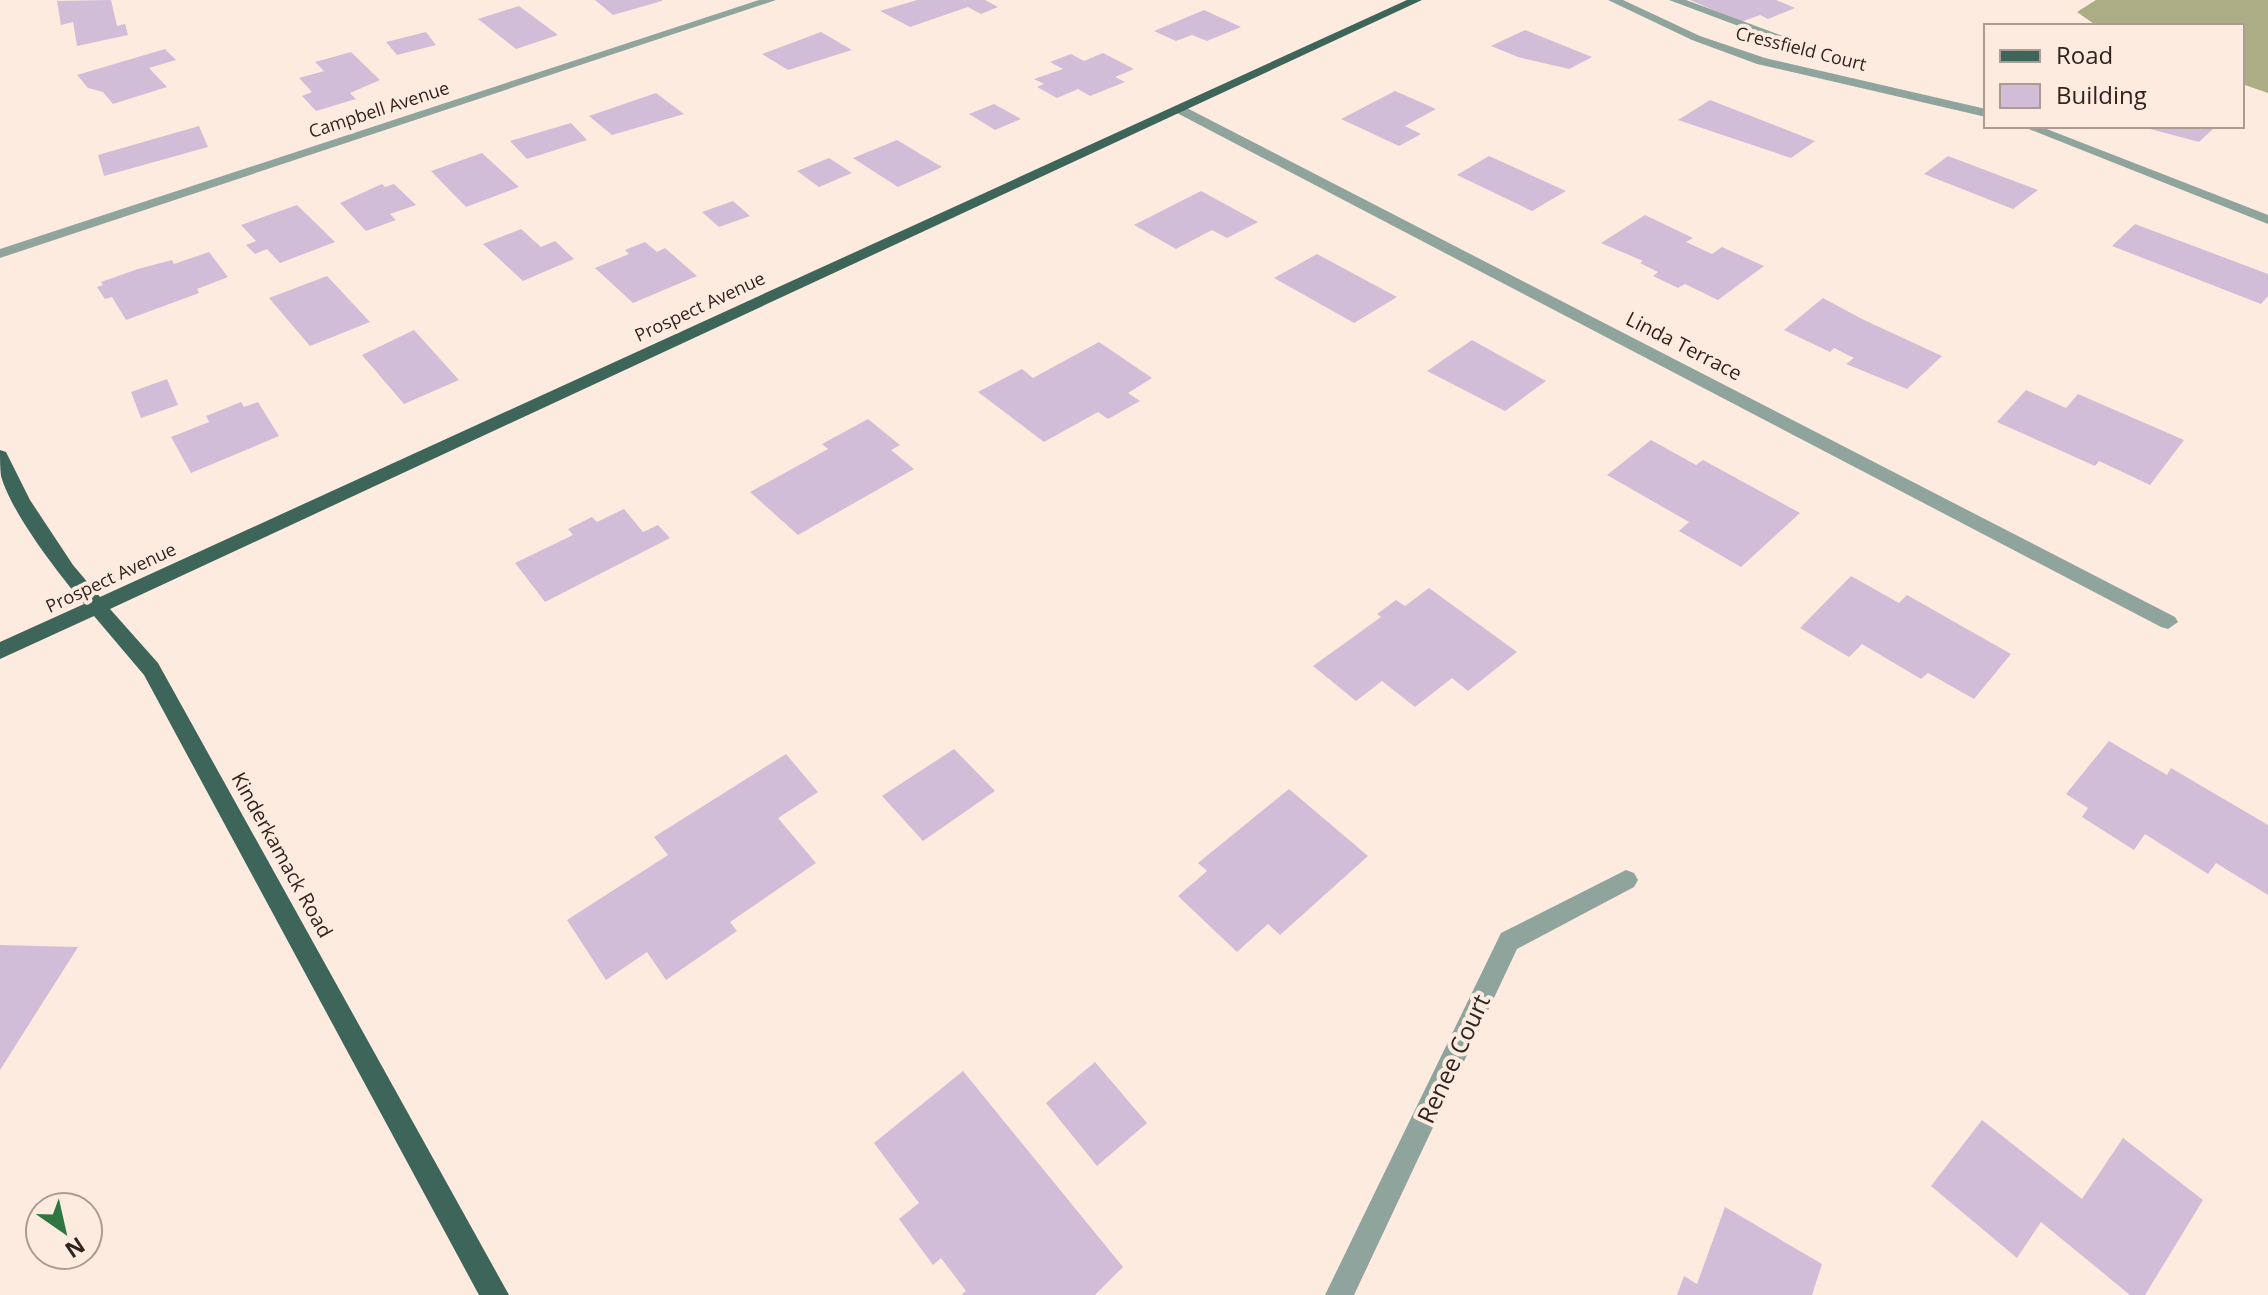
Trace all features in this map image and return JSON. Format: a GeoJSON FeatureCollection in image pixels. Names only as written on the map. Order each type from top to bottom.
{"type":"FeatureCollection","features":[{"type":"Feature","properties":{"kind":"main road","name":"Prospect Avenue"},"geometry":{"type":"LineString","coordinates":[[0,651],[1416,0]]}},
{"type":"Feature","properties":{"kind":"main road","name":"Kinderkamack Road"},"geometry":{"type":"LineString","coordinates":[[2,465],[59,558],[96,607],[151,669],[495,1295]]}},
{"type":"Feature","properties":{"kind":"street","name":"Campbell Avenue"},"geometry":{"type":"LineString","coordinates":[[0,254],[770,0]]}},
{"type":"Feature","properties":{"kind":"street","name":"Cressfield Court"},"geometry":{"type":"LineString","coordinates":[[1614,0],[1696,38],[1761,61],[1984,113]]}},
{"type":"Feature","properties":{"kind":"street"},"geometry":{"type":"LineString","coordinates":[[1675,0],[1812,49]]}},
{"type":"Feature","properties":{"kind":"street","name":"Linda Terrace"},"geometry":{"type":"LineString","coordinates":[[1179,109],[2168,622]]}},
{"type":"Feature","properties":{"kind":"street"},"geometry":{"type":"LineString","coordinates":[[2032,128],[2268,220]]}},
{"type":"Feature","properties":{"kind":"street","name":"Renee Court"},"geometry":{"type":"LineString","coordinates":[[1339,1295],[1509,941],[1626,880]]}},
{"type":"Feature","properties":{"kind":"green space"},"geometry":{"type":"Polygon","coordinates":[[[2096,0],[2268,0],[2268,93],[2244,85],[2244,24],[2094,24],[2077,12],[2096,0]]]}},
{"type":"Feature","properties":{"kind":"building"},"geometry":{"type":"Polygon","coordinates":[[[111,0],[117,26],[125,24],[128,35],[77,46],[73,22],[61,25],[57,1],[111,0]]]}},
{"type":"Feature","properties":{"kind":"building"},"geometry":{"type":"Polygon","coordinates":[[[595,0],[662,0],[662,1],[613,15],[595,0]]]}},
{"type":"Feature","properties":{"kind":"building"},"geometry":{"type":"Polygon","coordinates":[[[917,0],[985,0],[998,7],[981,14],[968,7],[910,27],[880,11],[917,0]]]}},
{"type":"Feature","properties":{"kind":"building"},"geometry":{"type":"Polygon","coordinates":[[[1690,0],[1776,0],[1795,8],[1768,19],[1760,15],[1741,22],[1690,0]]]}},
{"type":"Feature","properties":{"kind":"building"},"geometry":{"type":"Polygon","coordinates":[[[519,6],[558,35],[516,49],[478,19],[519,6]]]}},
{"type":"Feature","properties":{"kind":"building"},"geometry":{"type":"Polygon","coordinates":[[[1204,10],[1241,27],[1207,41],[1192,35],[1176,41],[1154,31],[1204,10]]]}},
{"type":"Feature","properties":{"kind":"building"},"geometry":{"type":"Polygon","coordinates":[[[1525,30],[1592,57],[1569,69],[1518,57],[1491,46],[1525,30]]]}},
{"type":"Feature","properties":{"kind":"building"},"geometry":{"type":"Polygon","coordinates":[[[426,32],[436,45],[397,55],[386,42],[426,32]]]}},
{"type":"Feature","properties":{"kind":"building"},"geometry":{"type":"Polygon","coordinates":[[[821,32],[852,50],[788,70],[762,54],[821,32]]]}},
{"type":"Feature","properties":{"kind":"building"},"geometry":{"type":"Polygon","coordinates":[[[165,49],[176,60],[149,68],[167,87],[113,104],[103,92],[88,88],[77,75],[165,49]]]}},
{"type":"Feature","properties":{"kind":"building"},"geometry":{"type":"Polygon","coordinates":[[[351,52],[380,80],[350,93],[356,99],[316,111],[302,96],[312,92],[299,78],[324,71],[315,62],[351,52]]]}},
{"type":"Feature","properties":{"kind":"building"},"geometry":{"type":"Polygon","coordinates":[[[1103,53],[1134,69],[1115,77],[1125,82],[1090,96],[1078,89],[1057,98],[1037,87],[1044,84],[1034,79],[1063,69],[1050,62],[1071,54],[1084,61],[1103,53]]]}},
{"type":"Feature","properties":{"kind":"building"},"geometry":{"type":"Polygon","coordinates":[[[1395,91],[1436,109],[1405,126],[1421,134],[1399,146],[1341,119],[1395,91]]]}},
{"type":"Feature","properties":{"kind":"building"},"geometry":{"type":"Polygon","coordinates":[[[656,93],[684,114],[612,135],[589,116],[656,93]]]}},
{"type":"Feature","properties":{"kind":"building"},"geometry":{"type":"Polygon","coordinates":[[[1710,100],[1815,141],[1791,158],[1678,120],[1710,100]]]}},
{"type":"Feature","properties":{"kind":"building"},"geometry":{"type":"Polygon","coordinates":[[[994,104],[1021,119],[995,130],[969,114],[994,104]]]}},
{"type":"Feature","properties":{"kind":"building"},"geometry":{"type":"Polygon","coordinates":[[[571,123],[587,140],[527,159],[510,141],[571,123]]]}},
{"type":"Feature","properties":{"kind":"building"},"geometry":{"type":"Polygon","coordinates":[[[199,126],[208,147],[104,176],[98,155],[199,126]]]}},
{"type":"Feature","properties":{"kind":"building"},"geometry":{"type":"Polygon","coordinates":[[[2146,128],[2214,128],[2199,142],[2146,128]]]}},
{"type":"Feature","properties":{"kind":"building"},"geometry":{"type":"Polygon","coordinates":[[[897,140],[942,167],[898,187],[853,158],[897,140]]]}},
{"type":"Feature","properties":{"kind":"building"},"geometry":{"type":"Polygon","coordinates":[[[482,153],[519,187],[466,207],[431,171],[482,153]]]}},
{"type":"Feature","properties":{"kind":"building"},"geometry":{"type":"Polygon","coordinates":[[[1489,156],[1566,191],[1532,211],[1457,175],[1489,156]]]}},
{"type":"Feature","properties":{"kind":"building"},"geometry":{"type":"Polygon","coordinates":[[[1948,156],[2038,190],[2013,209],[1924,174],[1948,156]]]}},
{"type":"Feature","properties":{"kind":"building"},"geometry":{"type":"Polygon","coordinates":[[[829,158],[852,173],[819,187],[797,171],[829,158]]]}},
{"type":"Feature","properties":{"kind":"building"},"geometry":{"type":"Polygon","coordinates":[[[382,184],[385,187],[394,184],[416,205],[390,214],[396,220],[366,231],[340,203],[382,184]]]}},
{"type":"Feature","properties":{"kind":"building"},"geometry":{"type":"Polygon","coordinates":[[[1201,191],[1258,222],[1227,238],[1212,230],[1176,249],[1134,225],[1201,191]]]}},
{"type":"Feature","properties":{"kind":"building"},"geometry":{"type":"Polygon","coordinates":[[[733,201],[750,216],[719,227],[702,212],[733,201]]]}},
{"type":"Feature","properties":{"kind":"building"},"geometry":{"type":"Polygon","coordinates":[[[297,205],[335,242],[280,263],[267,249],[255,254],[246,245],[256,241],[241,225],[297,205]]]}},
{"type":"Feature","properties":{"kind":"building"},"geometry":{"type":"Polygon","coordinates":[[[1645,215],[1693,238],[1686,242],[1712,254],[1722,247],[1764,266],[1718,300],[1685,284],[1678,288],[1653,276],[1658,272],[1640,263],[1643,261],[1601,243],[1645,215]]]}},
{"type":"Feature","properties":{"kind":"building"},"geometry":{"type":"Polygon","coordinates":[[[2135,224],[2268,274],[2268,296],[2261,304],[2112,246],[2135,224]]]}},
{"type":"Feature","properties":{"kind":"building"},"geometry":{"type":"Polygon","coordinates":[[[521,229],[541,247],[555,241],[574,259],[523,281],[483,244],[521,229]]]}},
{"type":"Feature","properties":{"kind":"building"},"geometry":{"type":"Polygon","coordinates":[[[645,242],[657,252],[665,248],[697,276],[633,303],[595,268],[629,254],[625,250],[645,242]]]}},
{"type":"Feature","properties":{"kind":"building"},"geometry":{"type":"Polygon","coordinates":[[[209,252],[228,277],[197,289],[199,293],[126,320],[112,297],[105,299],[97,287],[103,285],[101,282],[138,269],[172,260],[174,264],[209,252]]]}},
{"type":"Feature","properties":{"kind":"building"},"geometry":{"type":"Polygon","coordinates":[[[1317,254],[1397,297],[1354,323],[1274,278],[1317,254]]]}},
{"type":"Feature","properties":{"kind":"building"},"geometry":{"type":"Polygon","coordinates":[[[327,276],[370,322],[310,346],[269,298],[327,276]]]}},
{"type":"Feature","properties":{"kind":"building"},"geometry":{"type":"Polygon","coordinates":[[[1823,298],[1942,356],[1907,389],[1846,364],[1854,358],[1834,348],[1830,352],[1784,330],[1823,298]]]}},
{"type":"Feature","properties":{"kind":"building"},"geometry":{"type":"Polygon","coordinates":[[[414,330],[459,380],[404,404],[362,355],[414,330]]]}},
{"type":"Feature","properties":{"kind":"building"},"geometry":{"type":"Polygon","coordinates":[[[1472,340],[1546,381],[1505,411],[1427,371],[1472,340]]]}},
{"type":"Feature","properties":{"kind":"building"},"geometry":{"type":"Polygon","coordinates":[[[1099,342],[1152,378],[1128,393],[1140,401],[1108,419],[1098,412],[1044,442],[978,392],[1022,369],[1033,378],[1099,342]]]}},
{"type":"Feature","properties":{"kind":"building"},"geometry":{"type":"Polygon","coordinates":[[[167,379],[178,405],[141,418],[131,392],[167,379]]]}},
{"type":"Feature","properties":{"kind":"building"},"geometry":{"type":"Polygon","coordinates":[[[2026,390],[2066,408],[2078,394],[2184,440],[2150,485],[2099,461],[2095,466],[1997,422],[2026,390]]]}},
{"type":"Feature","properties":{"kind":"building"},"geometry":{"type":"Polygon","coordinates":[[[241,402],[244,407],[258,402],[279,436],[191,473],[171,437],[209,422],[206,416],[241,402]]]}},
{"type":"Feature","properties":{"kind":"building"},"geometry":{"type":"Polygon","coordinates":[[[868,419],[900,445],[891,450],[914,469],[798,535],[750,492],[828,449],[822,444],[868,419]]]}},
{"type":"Feature","properties":{"kind":"building"},"geometry":{"type":"Polygon","coordinates":[[[1651,440],[1696,465],[1703,460],[1800,513],[1741,567],[1679,531],[1689,522],[1607,475],[1651,440]]]}},
{"type":"Feature","properties":{"kind":"building"},"geometry":{"type":"Polygon","coordinates":[[[624,509],[643,532],[658,525],[670,538],[545,602],[515,563],[573,535],[568,529],[592,517],[597,522],[624,509]]]}},
{"type":"Feature","properties":{"kind":"building"},"geometry":{"type":"Polygon","coordinates":[[[1851,576],[1899,603],[1907,595],[2011,654],[1974,699],[1928,673],[1921,679],[1862,644],[1849,657],[1800,628],[1851,576]]]}},
{"type":"Feature","properties":{"kind":"building"},"geometry":{"type":"Polygon","coordinates":[[[1429,588],[1517,652],[1468,691],[1452,678],[1415,707],[1382,681],[1356,701],[1313,666],[1381,617],[1377,614],[1396,600],[1405,606],[1429,588]]]}},
{"type":"Feature","properties":{"kind":"building"},"geometry":{"type":"Polygon","coordinates":[[[2109,741],[2167,775],[2171,768],[2268,825],[2268,895],[2216,863],[2208,874],[2145,834],[2134,850],[2082,817],[2088,808],[2066,794],[2109,741]]]}},
{"type":"Feature","properties":{"kind":"building"},"geometry":{"type":"Polygon","coordinates":[[[954,749],[995,791],[923,841],[882,796],[954,749]]]}},
{"type":"Feature","properties":{"kind":"building"},"geometry":{"type":"Polygon","coordinates":[[[786,754],[818,792],[778,818],[816,863],[730,922],[737,931],[666,980],[647,952],[606,980],[567,920],[668,855],[654,837],[786,754]]]}},
{"type":"Feature","properties":{"kind":"building"},"geometry":{"type":"Polygon","coordinates":[[[1289,789],[1368,856],[1280,935],[1268,924],[1237,952],[1178,896],[1207,871],[1198,863],[1289,789]]]}},
{"type":"Feature","properties":{"kind":"building"},"geometry":{"type":"Polygon","coordinates":[[[0,945],[78,947],[0,1070],[0,945]]]}},
{"type":"Feature","properties":{"kind":"building"},"geometry":{"type":"Polygon","coordinates":[[[1095,1062],[1147,1123],[1097,1166],[1046,1103],[1095,1062]]]}},
{"type":"Feature","properties":{"kind":"building"},"geometry":{"type":"Polygon","coordinates":[[[963,1071],[1123,1267],[1095,1295],[961,1295],[966,1291],[941,1258],[933,1265],[899,1219],[919,1203],[874,1143],[963,1071]]]}},
{"type":"Feature","properties":{"kind":"building"},"geometry":{"type":"Polygon","coordinates":[[[1982,1120],[2082,1199],[2123,1138],[2203,1200],[2145,1295],[2130,1295],[2041,1222],[2017,1258],[1931,1186],[1982,1120]]]}},
{"type":"Feature","properties":{"kind":"building"},"geometry":{"type":"Polygon","coordinates":[[[1725,1207],[1822,1264],[1812,1295],[1677,1295],[1684,1276],[1697,1284],[1725,1207]]]}}]}
